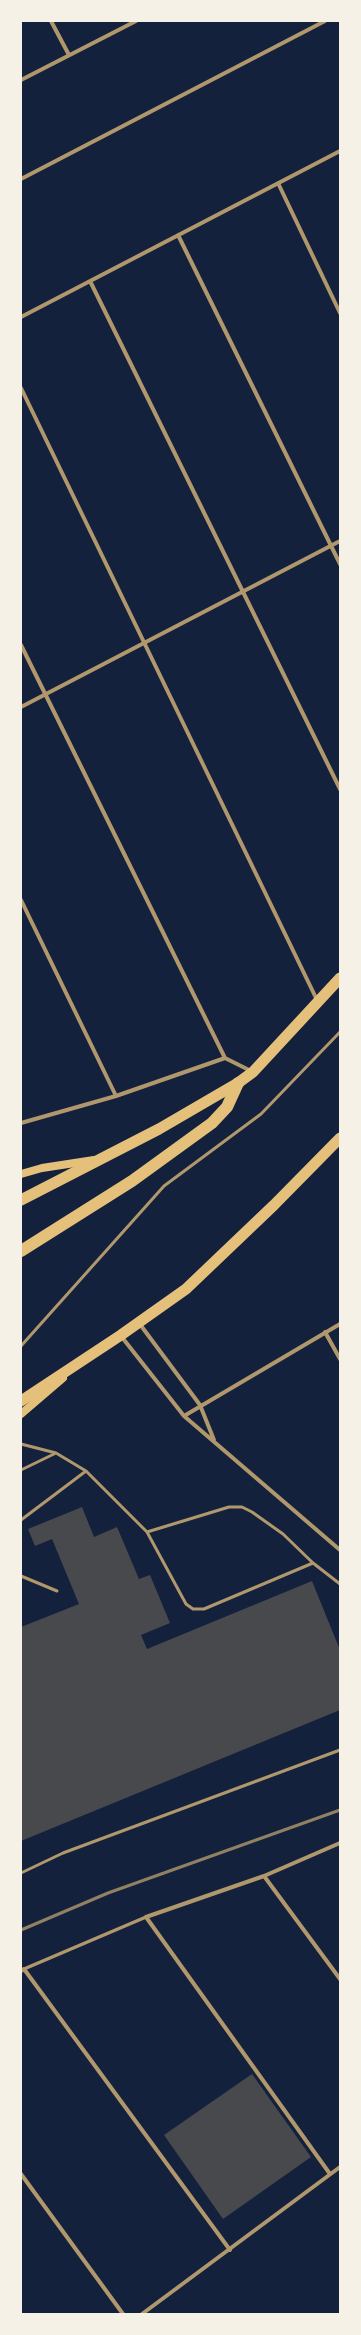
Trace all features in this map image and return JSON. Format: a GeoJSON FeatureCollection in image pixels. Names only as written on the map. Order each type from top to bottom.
{"type":"FeatureCollection","features":[{"type":"Feature","properties":{"kind":"highway"},"geometry":{"type":"LineString","coordinates":[[21,1200],[97,1159],[160,1128],[253,1072],[340,978]]}},
{"type":"Feature","properties":{"kind":"highway"},"geometry":{"type":"LineString","coordinates":[[21,1251],[132,1181],[212,1123],[227,1107],[238,1082]]}},
{"type":"Feature","properties":{"kind":"highway"},"geometry":{"type":"LineString","coordinates":[[21,1402],[139,1323],[186,1289],[274,1205],[340,1138]]}},
{"type":"Feature","properties":{"kind":"main road"},"geometry":{"type":"LineString","coordinates":[[21,1174],[97,1159]]}},
{"type":"Feature","properties":{"kind":"main road"},"geometry":{"type":"LineString","coordinates":[[21,1414],[89,1357]]}},
{"type":"Feature","properties":{"kind":"street"},"geometry":{"type":"LineString","coordinates":[[51,21],[69,55]]}},
{"type":"Feature","properties":{"kind":"street"},"geometry":{"type":"LineString","coordinates":[[21,80],[136,21]]}},
{"type":"Feature","properties":{"kind":"street"},"geometry":{"type":"LineString","coordinates":[[21,179],[325,21]]}},
{"type":"Feature","properties":{"kind":"street"},"geometry":{"type":"LineString","coordinates":[[21,317],[340,151]]}},
{"type":"Feature","properties":{"kind":"street"},"geometry":{"type":"LineString","coordinates":[[278,183],[340,313]]}},
{"type":"Feature","properties":{"kind":"street"},"geometry":{"type":"LineString","coordinates":[[178,235],[340,564]]}},
{"type":"Feature","properties":{"kind":"street"},"geometry":{"type":"LineString","coordinates":[[90,281],[340,789]]}},
{"type":"Feature","properties":{"kind":"street"},"geometry":{"type":"LineString","coordinates":[[21,388],[143,644],[318,1001]]}},
{"type":"Feature","properties":{"kind":"street"},"geometry":{"type":"LineString","coordinates":[[21,707],[340,541]]}},
{"type":"Feature","properties":{"kind":"street"},"geometry":{"type":"LineString","coordinates":[[21,645],[225,1058],[253,1072]]}},
{"type":"Feature","properties":{"kind":"street"},"geometry":{"type":"LineString","coordinates":[[21,900],[116,1096]]}},
{"type":"Feature","properties":{"kind":"street"},"geometry":{"type":"LineString","coordinates":[[21,1124],[116,1096],[225,1058]]}},
{"type":"Feature","properties":{"kind":"street"},"geometry":{"type":"LineString","coordinates":[[139,1323],[200,1405],[214,1441]]}},
{"type":"Feature","properties":{"kind":"street"},"geometry":{"type":"LineString","coordinates":[[184,1416],[200,1405],[340,1324]]}},
{"type":"Feature","properties":{"kind":"street"},"geometry":{"type":"LineString","coordinates":[[325,1332],[340,1359]]}},
{"type":"Feature","properties":{"kind":"street"},"geometry":{"type":"LineString","coordinates":[[121,1335],[184,1416],[340,1550]]}},
{"type":"Feature","properties":{"kind":"street"},"geometry":{"type":"LineString","coordinates":[[230,2250],[22,1970],[146,1917],[264,1876],[340,1843]]}},
{"type":"Feature","properties":{"kind":"street"},"geometry":{"type":"LineString","coordinates":[[264,1876],[340,1978]]}},
{"type":"Feature","properties":{"kind":"street"},"geometry":{"type":"LineString","coordinates":[[146,1917],[330,2174]]}},
{"type":"Feature","properties":{"kind":"street"},"geometry":{"type":"LineString","coordinates":[[142,2314],[340,2167]]}},
{"type":"Feature","properties":{"kind":"street"},"geometry":{"type":"LineString","coordinates":[[21,2174],[123,2314]]}},
{"type":"Feature","properties":{"kind":"lane"},"geometry":{"type":"LineString","coordinates":[[21,1346],[164,1186],[261,1114],[340,1032]]}},
{"type":"Feature","properties":{"kind":"lane"},"geometry":{"type":"LineString","coordinates":[[21,1444],[56,1453],[86,1471],[147,1532],[186,1604],[193,1609],[204,1609],[313,1563]]}},
{"type":"Feature","properties":{"kind":"lane"},"geometry":{"type":"LineString","coordinates":[[21,1470],[56,1453]]}},
{"type":"Feature","properties":{"kind":"lane"},"geometry":{"type":"LineString","coordinates":[[21,1520],[86,1471]]}},
{"type":"Feature","properties":{"kind":"lane"},"geometry":{"type":"LineString","coordinates":[[147,1532],[229,1506],[242,1507],[252,1512],[283,1534],[313,1563],[340,1584]]}},
{"type":"Feature","properties":{"kind":"lane"},"geometry":{"type":"LineString","coordinates":[[21,1576],[57,1591]]}},
{"type":"Feature","properties":{"kind":"lane"},"geometry":{"type":"LineString","coordinates":[[21,1872],[63,1853],[340,1750]]}},
{"type":"Feature","properties":{"kind":"building"},"geometry":{"type":"Polygon","coordinates":[[[82,1507],[94,1537],[117,1527],[139,1579],[150,1575],[170,1623],[141,1635],[147,1649],[312,1581],[340,1650],[340,1710],[21,1841],[21,1627],[79,1604],[52,1539],[35,1546],[28,1529],[82,1507]]]}},
{"type":"Feature","properties":{"kind":"building"},"geometry":{"type":"Polygon","coordinates":[[[252,2074],[311,2157],[223,2219],[164,2135],[252,2074]]]}},
{"type":"Feature","properties":{"kind":"railway"},"geometry":{"type":"LineString","coordinates":[[21,1930],[108,1893],[340,1810]]}}]}
